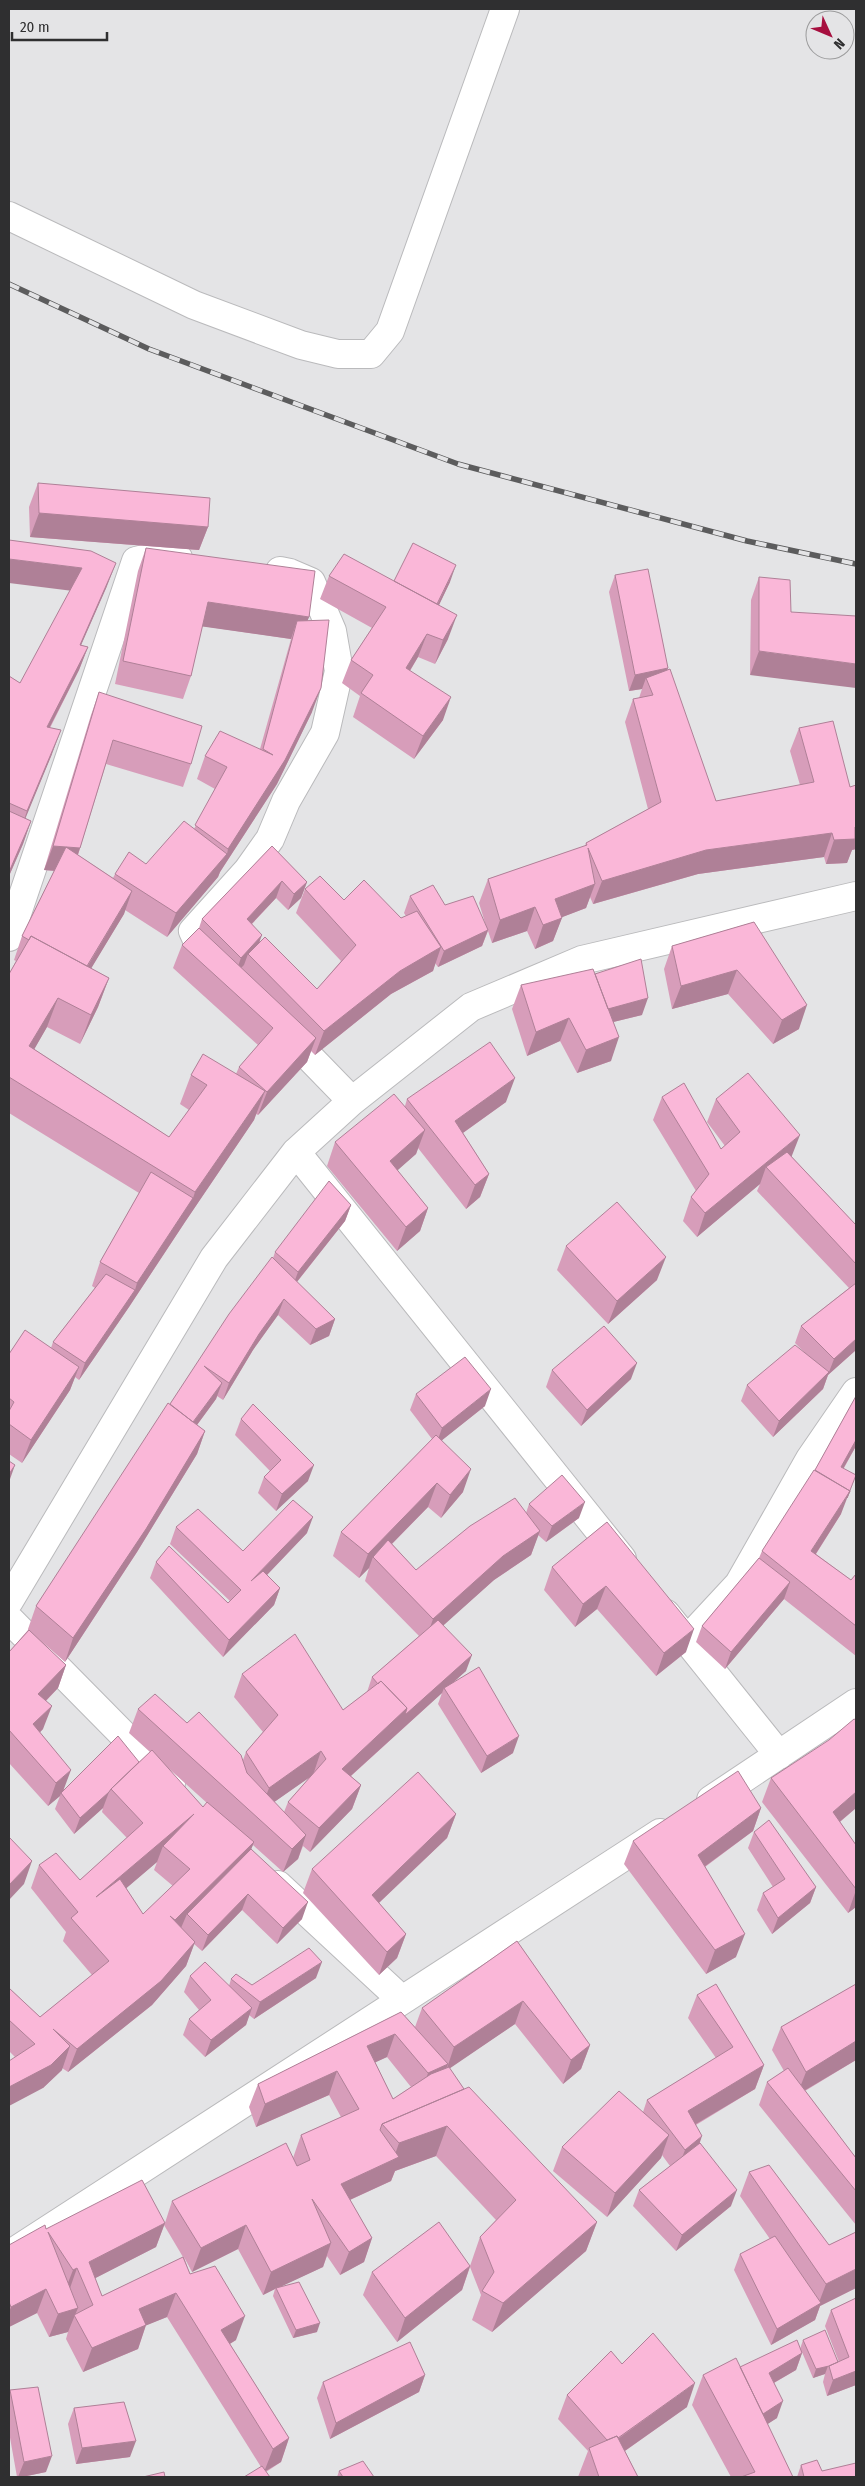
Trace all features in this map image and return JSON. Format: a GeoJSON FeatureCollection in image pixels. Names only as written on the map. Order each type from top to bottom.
{"type":"FeatureCollection","features":[{"type":"Feature","properties":{"kind":"street"},"geometry":{"type":"LineString","coordinates":[[9,216],[194,305],[301,346],[338,354],[371,354],[390,331],[505,9]]}},
{"type":"Feature","properties":{"kind":"street"},"geometry":{"type":"LineString","coordinates":[[9,937],[136,561],[153,557],[202,561]]}},
{"type":"Feature","properties":{"kind":"street"},"geometry":{"type":"LineString","coordinates":[[236,982],[198,942],[193,931],[248,870],[270,839],[286,801],[325,733],[339,671],[332,631],[311,582],[290,573],[251,567]]}},
{"type":"Feature","properties":{"kind":"street"},"geometry":{"type":"LineString","coordinates":[[9,1601],[214,1258],[296,1152],[352,1101],[472,1007],[582,960],[856,896]]}},
{"type":"Feature","properties":{"kind":"street"},"geometry":{"type":"LineString","coordinates":[[264,1010],[352,1101]]}},
{"type":"Feature","properties":{"kind":"street"},"geometry":{"type":"LineString","coordinates":[[296,1152],[779,1755]]}},
{"type":"Feature","properties":{"kind":"street"},"geometry":{"type":"LineString","coordinates":[[687,1640],[740,1584],[810,1458],[856,1392]]}},
{"type":"Feature","properties":{"kind":"street"},"geometry":{"type":"LineString","coordinates":[[9,1619],[191,1803]]}},
{"type":"Feature","properties":{"kind":"street"},"geometry":{"type":"LineString","coordinates":[[9,2255],[683,1819],[856,1702]]}},
{"type":"Feature","properties":{"kind":"street"},"geometry":{"type":"LineString","coordinates":[[263,1871],[402,2000]]}},
{"type":"Feature","properties":{"kind":"building"},"geometry":{"type":"Polygon","coordinates":[[[38,483],[210,498],[208,527],[39,513],[38,483]]]}},
{"type":"Feature","properties":{"kind":"building"},"geometry":{"type":"Polygon","coordinates":[[[9,540],[91,551],[116,563],[80,645],[88,647],[47,727],[61,730],[27,811],[9,803],[9,676],[20,683],[82,568],[9,559],[9,540]]]}},
{"type":"Feature","properties":{"kind":"building"},"geometry":{"type":"Polygon","coordinates":[[[413,543],[456,565],[437,604],[394,581],[413,543]]]}},
{"type":"Feature","properties":{"kind":"building"},"geometry":{"type":"Polygon","coordinates":[[[146,548],[315,571],[309,617],[208,602],[191,676],[123,661],[146,548]]]}},
{"type":"Feature","properties":{"kind":"building"},"geometry":{"type":"Polygon","coordinates":[[[344,554],[457,615],[443,640],[427,634],[406,668],[451,697],[423,736],[361,693],[373,675],[351,660],[386,607],[329,576],[344,554]]]}},
{"type":"Feature","properties":{"kind":"building"},"geometry":{"type":"Polygon","coordinates":[[[648,569],[668,668],[635,675],[615,575],[648,569]]]}},
{"type":"Feature","properties":{"kind":"building"},"geometry":{"type":"Polygon","coordinates":[[[759,577],[790,580],[791,612],[856,616],[856,664],[759,651],[759,577]]]}},
{"type":"Feature","properties":{"kind":"building"},"geometry":{"type":"Polygon","coordinates":[[[329,620],[321,688],[285,760],[228,849],[195,825],[227,767],[205,756],[220,731],[273,755],[263,749],[297,621],[329,620]]]}},
{"type":"Feature","properties":{"kind":"building"},"geometry":{"type":"Polygon","coordinates":[[[670,669],[716,801],[814,782],[799,728],[833,721],[850,787],[856,785],[855,839],[834,840],[832,833],[706,850],[602,881],[588,848],[595,884],[555,899],[562,918],[543,925],[535,907],[500,920],[488,879],[587,845],[586,843],[661,802],[633,699],[653,695],[646,678],[670,669]]]}},
{"type":"Feature","properties":{"kind":"building"},"geometry":{"type":"Polygon","coordinates":[[[99,692],[202,726],[191,764],[113,740],[80,848],[53,846],[99,692]]]}},
{"type":"Feature","properties":{"kind":"building"},"geometry":{"type":"Polygon","coordinates":[[[9,811],[31,821],[9,872],[9,811]]]}},
{"type":"Feature","properties":{"kind":"building"},"geometry":{"type":"Polygon","coordinates":[[[184,821],[227,854],[176,913],[115,874],[129,852],[146,864],[184,821]]]}},
{"type":"Feature","properties":{"kind":"building"},"geometry":{"type":"Polygon","coordinates":[[[272,846],[307,882],[294,894],[282,881],[247,919],[262,935],[241,958],[202,919],[272,846]]]}},
{"type":"Feature","properties":{"kind":"building"},"geometry":{"type":"Polygon","coordinates":[[[66,847],[132,891],[87,966],[31,936],[29,940],[22,936],[66,847]]]}},
{"type":"Feature","properties":{"kind":"building"},"geometry":{"type":"Polygon","coordinates":[[[320,876],[344,900],[364,880],[401,918],[417,911],[441,947],[400,971],[324,1031],[248,954],[265,937],[317,989],[356,945],[305,889],[320,876]]]}},
{"type":"Feature","properties":{"kind":"building"},"geometry":{"type":"Polygon","coordinates":[[[433,885],[445,905],[473,896],[488,930],[444,951],[410,896],[433,885]]]}},
{"type":"Feature","properties":{"kind":"building"},"geometry":{"type":"Polygon","coordinates":[[[754,922],[807,1005],[782,1020],[737,970],[681,986],[672,946],[754,922]]]}},
{"type":"Feature","properties":{"kind":"building"},"geometry":{"type":"Polygon","coordinates":[[[199,928],[316,1038],[267,1092],[239,1067],[273,1028],[182,945],[199,928]]]}},
{"type":"Feature","properties":{"kind":"building"},"geometry":{"type":"Polygon","coordinates":[[[31,936],[109,978],[91,1015],[58,998],[29,1046],[169,1137],[207,1085],[191,1075],[203,1054],[265,1091],[195,1192],[9,1077],[9,974],[31,936]]]}},
{"type":"Feature","properties":{"kind":"building"},"geometry":{"type":"Polygon","coordinates":[[[641,959],[648,998],[608,1009],[595,974],[641,959]]]}},
{"type":"Feature","properties":{"kind":"building"},"geometry":{"type":"Polygon","coordinates":[[[593,969],[619,1037],[586,1050],[569,1018],[536,1032],[521,985],[593,969]]]}},
{"type":"Feature","properties":{"kind":"building"},"geometry":{"type":"Polygon","coordinates":[[[490,1042],[515,1078],[455,1121],[489,1174],[475,1185],[407,1099],[490,1042]]]}},
{"type":"Feature","properties":{"kind":"building"},"geometry":{"type":"Polygon","coordinates":[[[748,1073],[800,1135],[705,1213],[691,1197],[709,1174],[662,1097],[684,1083],[721,1149],[740,1132],[716,1099],[748,1073]]]}},
{"type":"Feature","properties":{"kind":"building"},"geometry":{"type":"Polygon","coordinates":[[[394,1094],[425,1130],[390,1161],[428,1208],[406,1227],[335,1142],[394,1094]]]}},
{"type":"Feature","properties":{"kind":"building"},"geometry":{"type":"Polygon","coordinates":[[[787,1152],[856,1225],[856,1264],[766,1167],[787,1152]]]}},
{"type":"Feature","properties":{"kind":"building"},"geometry":{"type":"Polygon","coordinates":[[[151,1172],[193,1198],[137,1283],[100,1262],[151,1172]]]}},
{"type":"Feature","properties":{"kind":"building"},"geometry":{"type":"Polygon","coordinates":[[[329,1181],[351,1205],[298,1272],[275,1252],[329,1181]]]}},
{"type":"Feature","properties":{"kind":"building"},"geometry":{"type":"Polygon","coordinates":[[[617,1202],[666,1257],[617,1301],[566,1246],[617,1202]]]}},
{"type":"Feature","properties":{"kind":"building"},"geometry":{"type":"Polygon","coordinates":[[[272,1257],[335,1319],[316,1329],[284,1299],[259,1334],[229,1383],[204,1366],[222,1383],[193,1422],[170,1404],[229,1314],[272,1257]]]}},
{"type":"Feature","properties":{"kind":"building"},"geometry":{"type":"Polygon","coordinates":[[[106,1274],[135,1290],[85,1363],[53,1342],[106,1274]]]}},
{"type":"Feature","properties":{"kind":"building"},"geometry":{"type":"Polygon","coordinates":[[[856,1283],[856,1339],[834,1359],[801,1326],[856,1283]]]}},
{"type":"Feature","properties":{"kind":"building"},"geometry":{"type":"Polygon","coordinates":[[[604,1326],[637,1363],[587,1410],[552,1370],[604,1326]]]}},
{"type":"Feature","properties":{"kind":"building"},"geometry":{"type":"Polygon","coordinates":[[[25,1330],[79,1367],[31,1440],[9,1424],[9,1411],[14,1402],[9,1398],[9,1354],[25,1330]]]}},
{"type":"Feature","properties":{"kind":"building"},"geometry":{"type":"Polygon","coordinates":[[[795,1345],[829,1372],[779,1421],[747,1385],[795,1345]]]}},
{"type":"Feature","properties":{"kind":"building"},"geometry":{"type":"Polygon","coordinates":[[[465,1357],[491,1389],[442,1428],[416,1394],[465,1357]]]}},
{"type":"Feature","properties":{"kind":"building"},"geometry":{"type":"Polygon","coordinates":[[[856,1396],[856,1440],[841,1467],[856,1475],[850,1491],[815,1470],[856,1396]]]}},
{"type":"Feature","properties":{"kind":"building"},"geometry":{"type":"Polygon","coordinates":[[[168,1403],[205,1431],[146,1529],[73,1638],[36,1606],[168,1403]]]}},
{"type":"Feature","properties":{"kind":"building"},"geometry":{"type":"Polygon","coordinates":[[[253,1404],[314,1465],[282,1494],[264,1477],[281,1460],[241,1419],[253,1404]]]}},
{"type":"Feature","properties":{"kind":"building"},"geometry":{"type":"Polygon","coordinates":[[[436,1435],[471,1469],[450,1495],[437,1483],[368,1554],[341,1532],[436,1435]]]}},
{"type":"Feature","properties":{"kind":"building"},"geometry":{"type":"Polygon","coordinates":[[[9,1461],[15,1465],[9,1474],[9,1461]]]}},
{"type":"Feature","properties":{"kind":"building"},"geometry":{"type":"Polygon","coordinates":[[[814,1470],[850,1491],[811,1551],[851,1580],[856,1574],[856,1626],[762,1551],[814,1470]]]}},
{"type":"Feature","properties":{"kind":"building"},"geometry":{"type":"Polygon","coordinates":[[[562,1475],[585,1502],[552,1526],[529,1504],[562,1475]]]}},
{"type":"Feature","properties":{"kind":"building"},"geometry":{"type":"Polygon","coordinates":[[[515,1498],[540,1531],[503,1556],[433,1619],[373,1557],[388,1540],[416,1570],[470,1526],[515,1498]]]}},
{"type":"Feature","properties":{"kind":"building"},"geometry":{"type":"Polygon","coordinates":[[[293,1500],[313,1517],[251,1581],[263,1571],[280,1588],[229,1640],[156,1562],[169,1546],[228,1603],[241,1590],[176,1527],[198,1509],[243,1551],[293,1500]]]}},
{"type":"Feature","properties":{"kind":"building"},"geometry":{"type":"Polygon","coordinates":[[[607,1522],[694,1629],[664,1653],[606,1586],[583,1604],[552,1567],[607,1522]]]}},
{"type":"Feature","properties":{"kind":"building"},"geometry":{"type":"Polygon","coordinates":[[[759,1558],[790,1582],[731,1652],[702,1626],[759,1558]]]}},
{"type":"Feature","properties":{"kind":"building"},"geometry":{"type":"Polygon","coordinates":[[[438,1620],[472,1655],[405,1715],[407,1708],[381,1681],[378,1684],[372,1677],[438,1620]]]}},
{"type":"Feature","properties":{"kind":"building"},"geometry":{"type":"Polygon","coordinates":[[[29,1630],[66,1665],[38,1694],[52,1706],[33,1724],[71,1770],[56,1783],[9,1730],[9,1652],[29,1630]]]}},
{"type":"Feature","properties":{"kind":"building"},"geometry":{"type":"Polygon","coordinates":[[[295,1634],[343,1710],[381,1681],[407,1708],[342,1769],[361,1785],[319,1828],[288,1802],[326,1759],[321,1751],[269,1788],[246,1752],[278,1715],[242,1674],[295,1634]]]}},
{"type":"Feature","properties":{"kind":"building"},"geometry":{"type":"Polygon","coordinates":[[[479,1667],[519,1736],[487,1756],[444,1688],[479,1667]]]}},
{"type":"Feature","properties":{"kind":"building"},"geometry":{"type":"Polygon","coordinates":[[[155,1694],[187,1723],[199,1712],[241,1755],[247,1773],[306,1835],[292,1849],[138,1709],[155,1694]]]}},
{"type":"Feature","properties":{"kind":"building"},"geometry":{"type":"Polygon","coordinates":[[[854,1719],[856,1720],[856,1792],[833,1812],[856,1845],[856,1889],[771,1778],[829,1740],[854,1719]]]}},
{"type":"Feature","properties":{"kind":"building"},"geometry":{"type":"Polygon","coordinates":[[[118,1736],[139,1762],[80,1818],[61,1793],[118,1736]]]}},
{"type":"Feature","properties":{"kind":"building"},"geometry":{"type":"Polygon","coordinates":[[[152,1750],[203,1807],[207,1802],[254,1842],[175,1920],[170,1916],[195,1942],[161,1981],[77,2049],[53,2029],[70,2046],[51,2065],[9,2087],[9,2061],[35,2044],[9,2020],[9,1988],[40,2017],[109,1961],[71,1918],[78,1912],[39,1865],[56,1853],[80,1880],[143,1823],[111,1789],[152,1750]],[[194,1814],[96,1897],[120,1879],[143,1914],[190,1869],[163,1846],[194,1814]]]}},
{"type":"Feature","properties":{"kind":"building"},"geometry":{"type":"Polygon","coordinates":[[[738,1771],[761,1808],[698,1855],[745,1934],[715,1950],[633,1841],[738,1771]]]}},
{"type":"Feature","properties":{"kind":"building"},"geometry":{"type":"Polygon","coordinates":[[[418,1772],[456,1814],[372,1895],[406,1934],[387,1952],[312,1869],[418,1772]]]}},
{"type":"Feature","properties":{"kind":"building"},"geometry":{"type":"Polygon","coordinates":[[[769,1820],[816,1887],[778,1918],[763,1893],[785,1879],[754,1832],[769,1820]]]}},
{"type":"Feature","properties":{"kind":"building"},"geometry":{"type":"Polygon","coordinates":[[[9,1837],[32,1861],[9,1885],[9,1837]]]}},
{"type":"Feature","properties":{"kind":"building"},"geometry":{"type":"Polygon","coordinates":[[[251,1849],[308,1902],[283,1928],[248,1894],[208,1935],[187,1914],[251,1849]]]}},
{"type":"Feature","properties":{"kind":"building"},"geometry":{"type":"Polygon","coordinates":[[[517,1941],[590,2045],[571,2060],[523,2001],[454,2047],[422,2008],[517,1941]]]}},
{"type":"Feature","properties":{"kind":"building"},"geometry":{"type":"Polygon","coordinates":[[[309,1948],[322,1962],[260,2002],[231,1979],[236,1974],[252,1985],[309,1948]]]}},
{"type":"Feature","properties":{"kind":"building"},"geometry":{"type":"Polygon","coordinates":[[[205,1962],[252,2008],[211,2040],[189,2019],[211,2000],[190,1976],[205,1962]]]}},
{"type":"Feature","properties":{"kind":"building"},"geometry":{"type":"Polygon","coordinates":[[[716,1984],[764,2065],[688,2111],[702,2136],[685,2150],[647,2100],[733,2047],[697,1995],[716,1984]]]}},
{"type":"Feature","properties":{"kind":"building"},"geometry":{"type":"Polygon","coordinates":[[[856,1984],[856,2041],[806,2072],[781,2027],[856,1984]]]}},
{"type":"Feature","properties":{"kind":"building"},"geometry":{"type":"Polygon","coordinates":[[[401,2012],[448,2064],[428,2073],[395,2034],[367,2046],[393,2099],[431,2074],[449,2067],[464,2089],[382,2124],[380,2130],[399,2157],[341,2184],[372,2238],[349,2252],[312,2199],[331,2243],[271,2272],[246,2225],[201,2248],[172,2201],[286,2143],[297,2166],[310,2160],[301,2135],[359,2109],[337,2071],[265,2104],[258,2084],[401,2012]]]}},
{"type":"Feature","properties":{"kind":"building"},"geometry":{"type":"Polygon","coordinates":[[[788,2068],[856,2158],[856,2191],[767,2082],[788,2068]]]}},
{"type":"Feature","properties":{"kind":"building"},"geometry":{"type":"Polygon","coordinates":[[[469,2087],[597,2222],[503,2303],[482,2291],[494,2272],[480,2237],[516,2200],[447,2126],[399,2143],[382,2124],[469,2087]]]}},
{"type":"Feature","properties":{"kind":"building"},"geometry":{"type":"Polygon","coordinates":[[[619,2091],[669,2135],[615,2193],[562,2147],[619,2091]]]}},
{"type":"Feature","properties":{"kind":"building"},"geometry":{"type":"Polygon","coordinates":[[[700,2143],[737,2190],[682,2235],[639,2190],[700,2143]]]}},
{"type":"Feature","properties":{"kind":"building"},"geometry":{"type":"Polygon","coordinates":[[[769,2165],[829,2245],[856,2232],[856,2269],[826,2284],[749,2172],[769,2165]]]}},
{"type":"Feature","properties":{"kind":"building"},"geometry":{"type":"Polygon","coordinates":[[[142,2180],[165,2223],[89,2262],[102,2296],[183,2257],[190,2274],[215,2266],[245,2316],[221,2330],[289,2438],[273,2449],[176,2293],[139,2309],[146,2325],[92,2348],[74,2315],[93,2305],[77,2268],[73,2270],[48,2232],[78,2308],[58,2314],[46,2289],[11,2307],[9,2302],[9,2245],[45,2225],[46,2229],[142,2180]]]}},
{"type":"Feature","properties":{"kind":"building"},"geometry":{"type":"Polygon","coordinates":[[[439,2222],[470,2266],[405,2318],[372,2272],[439,2222]]]}},
{"type":"Feature","properties":{"kind":"building"},"geometry":{"type":"Polygon","coordinates":[[[775,2236],[821,2303],[777,2329],[740,2254],[775,2236]]]}},
{"type":"Feature","properties":{"kind":"building"},"geometry":{"type":"Polygon","coordinates":[[[299,2282],[320,2323],[296,2330],[276,2288],[299,2282]]]}},
{"type":"Feature","properties":{"kind":"building"},"geometry":{"type":"Polygon","coordinates":[[[856,2298],[856,2371],[833,2380],[829,2366],[849,2357],[831,2310],[856,2298]]]}},
{"type":"Feature","properties":{"kind":"building"},"geometry":{"type":"Polygon","coordinates":[[[825,2330],[838,2362],[816,2369],[803,2340],[825,2330]]]}},
{"type":"Feature","properties":{"kind":"building"},"geometry":{"type":"Polygon","coordinates":[[[653,2333],[695,2383],[618,2438],[617,2436],[607,2440],[567,2395],[611,2351],[622,2364],[653,2333]]]}},
{"type":"Feature","properties":{"kind":"building"},"geometry":{"type":"Polygon","coordinates":[[[797,2340],[802,2353],[769,2373],[783,2401],[763,2414],[740,2367],[797,2340]]]}},
{"type":"Feature","properties":{"kind":"building"},"geometry":{"type":"Polygon","coordinates":[[[410,2342],[425,2375],[336,2423],[323,2382],[410,2342]]]}},
{"type":"Feature","properties":{"kind":"building"},"geometry":{"type":"Polygon","coordinates":[[[736,2358],[793,2477],[741,2477],[755,2472],[703,2375],[736,2358]]]}},
{"type":"Feature","properties":{"kind":"building"},"geometry":{"type":"Polygon","coordinates":[[[38,2387],[52,2456],[24,2462],[10,2390],[38,2387]]]}},
{"type":"Feature","properties":{"kind":"building"},"geometry":{"type":"Polygon","coordinates":[[[124,2402],[136,2441],[82,2448],[74,2408],[124,2402]]]}},
{"type":"Feature","properties":{"kind":"building"},"geometry":{"type":"Polygon","coordinates":[[[617,2436],[638,2477],[599,2477],[589,2448],[617,2436]]]}},
{"type":"Feature","properties":{"kind":"building"},"geometry":{"type":"Polygon","coordinates":[[[817,2460],[822,2471],[856,2463],[856,2477],[804,2477],[801,2465],[817,2460]]]}},
{"type":"Feature","properties":{"kind":"building"},"geometry":{"type":"Polygon","coordinates":[[[363,2461],[374,2477],[343,2477],[339,2471],[363,2461]]]}},
{"type":"Feature","properties":{"kind":"building"},"geometry":{"type":"Polygon","coordinates":[[[262,2466],[270,2477],[244,2477],[262,2466]]]}},
{"type":"Feature","properties":{"kind":"building"},"geometry":{"type":"Polygon","coordinates":[[[164,2472],[165,2477],[143,2477],[164,2472]]]}},
{"type":"Feature","properties":{"kind":"railway"},"geometry":{"type":"LineString","coordinates":[[9,284],[149,349],[458,464],[747,541],[856,564]]}}]}
